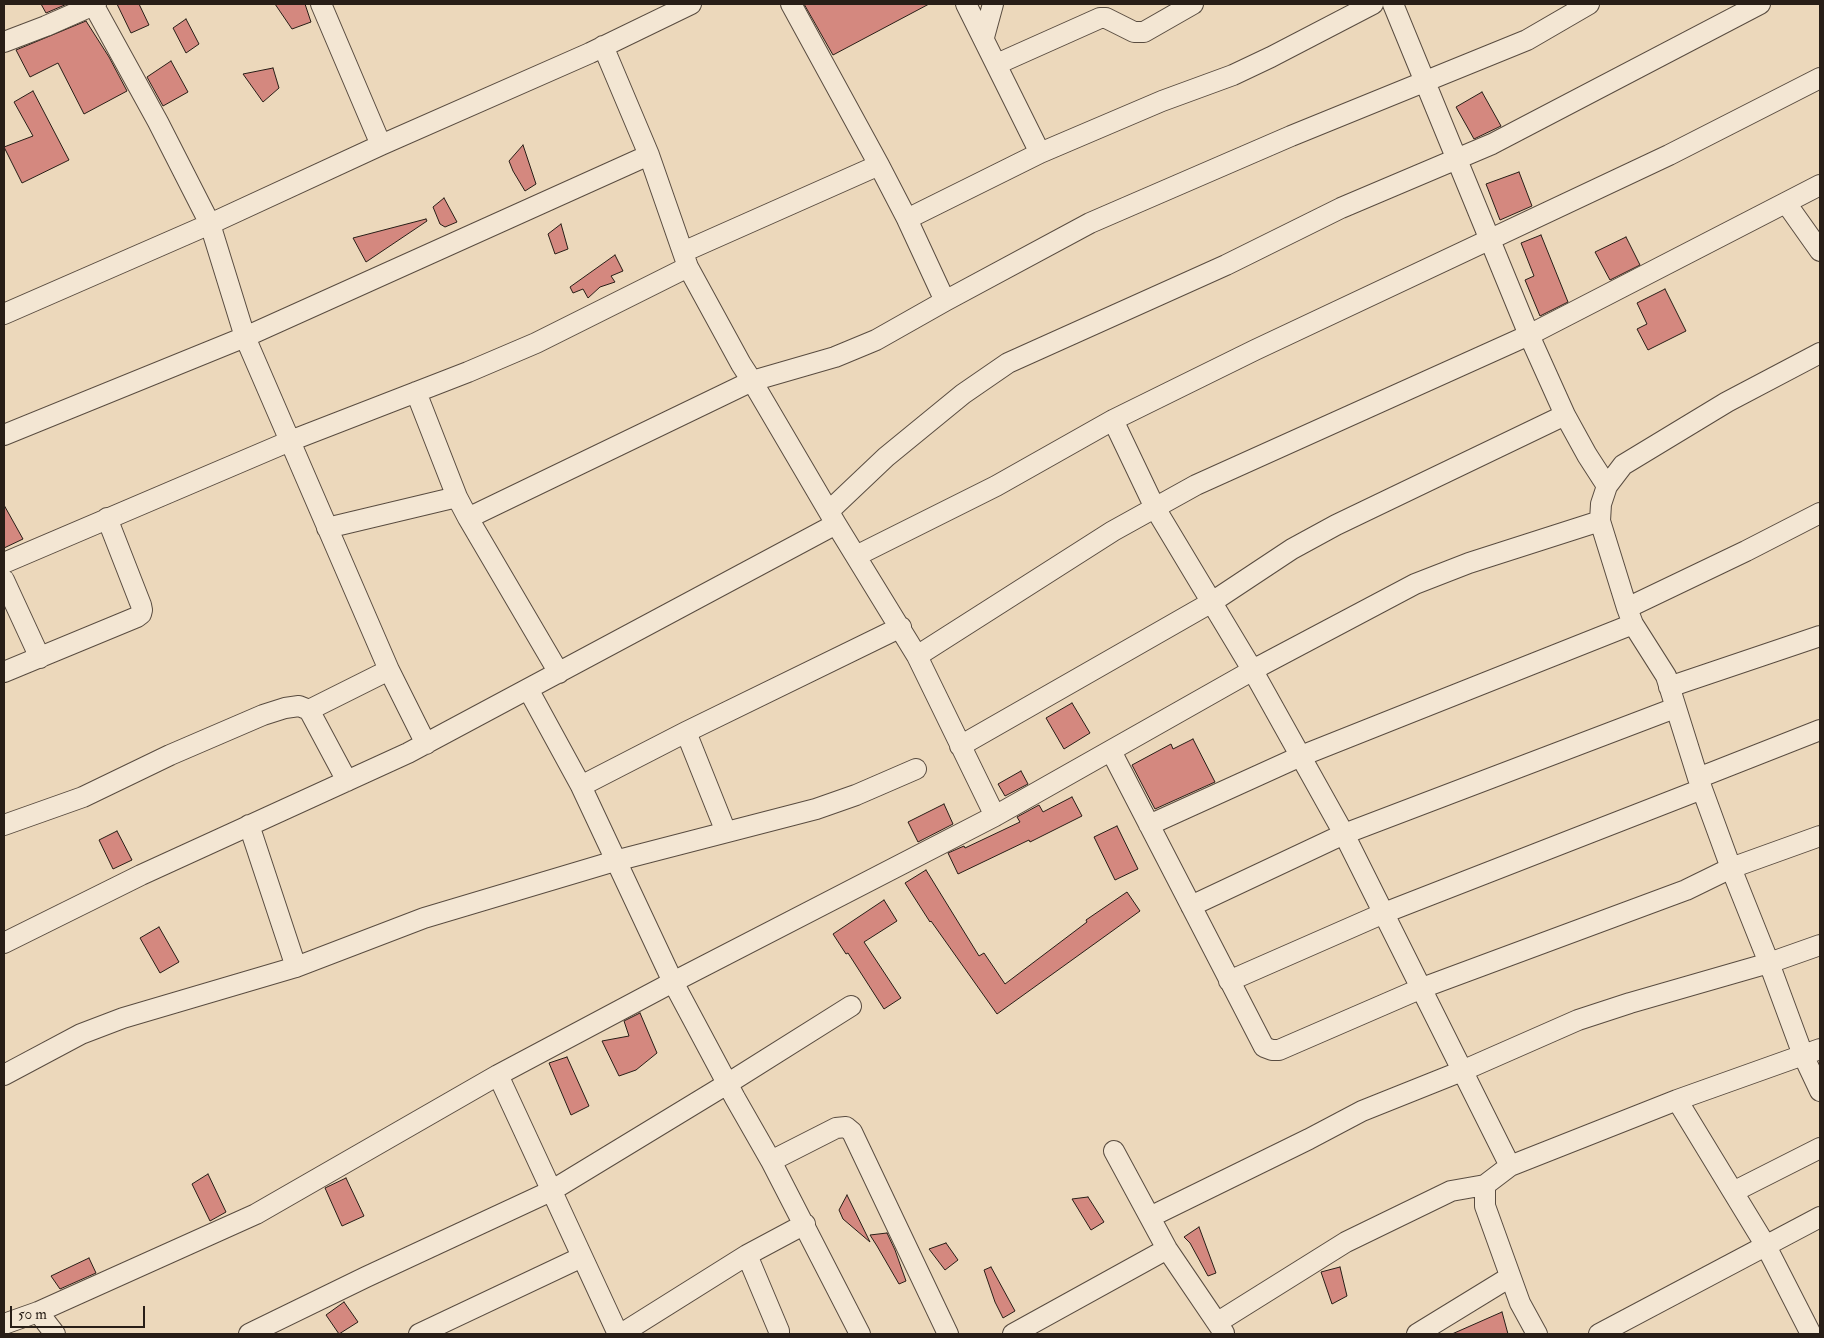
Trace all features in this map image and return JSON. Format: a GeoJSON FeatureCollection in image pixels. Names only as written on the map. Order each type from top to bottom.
{"type":"FeatureCollection","features":[{"type":"Feature","properties":{"kind":"street"},"geometry":{"type":"LineString","coordinates":[[4,42],[46,26],[94,4],[158,122],[210,224],[245,337],[388,670],[426,744]]}},
{"type":"Feature","properties":{"kind":"street"},"geometry":{"type":"LineString","coordinates":[[321,4],[381,145]]}},
{"type":"Feature","properties":{"kind":"street"},"geometry":{"type":"LineString","coordinates":[[4,314],[210,224],[603,46],[691,4]]}},
{"type":"Feature","properties":{"kind":"street"},"geometry":{"type":"LineString","coordinates":[[790,4],[879,165],[945,300]]}},
{"type":"Feature","properties":{"kind":"street"},"geometry":{"type":"LineString","coordinates":[[966,4],[1040,153]]}},
{"type":"Feature","properties":{"kind":"street"},"geometry":{"type":"LineString","coordinates":[[984,37],[993,4]]}},
{"type":"Feature","properties":{"kind":"street"},"geometry":{"type":"LineString","coordinates":[[997,64],[1100,18],[1106,18],[1134,32],[1144,32],[1192,4]]}},
{"type":"Feature","properties":{"kind":"street"},"geometry":{"type":"LineString","coordinates":[[907,219],[1040,153],[1271,58],[1373,4]]}},
{"type":"Feature","properties":{"kind":"street"},"geometry":{"type":"LineString","coordinates":[[1393,4],[1529,335],[1565,415],[1586,455],[1607,486]]}},
{"type":"Feature","properties":{"kind":"street"},"geometry":{"type":"LineString","coordinates":[[468,518],[752,381],[835,357],[876,340],[945,300],[1090,223],[1291,136],[1426,83],[1526,40],[1589,4]]}},
{"type":"Feature","properties":{"kind":"street"},"geometry":{"type":"LineString","coordinates":[[4,942],[141,875],[426,744],[558,673],[832,517],[886,457],[963,394],[1008,363],[1226,265],[1341,208],[1492,144],[1760,4]]}},
{"type":"Feature","properties":{"kind":"street"},"geometry":{"type":"LineString","coordinates":[[603,46],[649,155],[685,260],[741,364],[832,517],[901,627],[995,816]]}},
{"type":"Feature","properties":{"kind":"street"},"geometry":{"type":"LineString","coordinates":[[856,556],[996,486],[1113,420],[1255,350],[1669,155],[1820,78]]}},
{"type":"Feature","properties":{"kind":"street"},"geometry":{"type":"LineString","coordinates":[[4,435],[245,337],[649,155]]}},
{"type":"Feature","properties":{"kind":"street"},"geometry":{"type":"LineString","coordinates":[[4,563],[290,441],[536,343],[685,260],[879,165]]}},
{"type":"Feature","properties":{"kind":"street"},"geometry":{"type":"LineString","coordinates":[[917,656],[1113,531],[1196,485],[1529,335],[1820,185]]}},
{"type":"Feature","properties":{"kind":"street"},"geometry":{"type":"LineString","coordinates":[[1786,203],[1820,251]]}},
{"type":"Feature","properties":{"kind":"street"},"geometry":{"type":"LineString","coordinates":[[1820,354],[1727,402],[1624,465],[1607,486],[1601,504],[1600,521],[1630,616],[1666,676],[1700,783],[1732,868],[1769,963],[1812,1052],[1820,1091]]}},
{"type":"Feature","properties":{"kind":"street"},"geometry":{"type":"LineString","coordinates":[[416,392],[457,497],[558,673]]}},
{"type":"Feature","properties":{"kind":"street"},"geometry":{"type":"LineString","coordinates":[[960,746],[1212,602],[1292,549],[1336,525],[1565,415]]}},
{"type":"Feature","properties":{"kind":"street"},"geometry":{"type":"LineString","coordinates":[[1113,420],[1155,508],[1253,671],[1344,834],[1510,1166]]}},
{"type":"Feature","properties":{"kind":"street"},"geometry":{"type":"LineString","coordinates":[[327,528],[457,497]]}},
{"type":"Feature","properties":{"kind":"street"},"geometry":{"type":"LineString","coordinates":[[1149,825],[1301,756],[1630,616],[1820,512]]}},
{"type":"Feature","properties":{"kind":"street"},"geometry":{"type":"LineString","coordinates":[[4,672],[141,614],[141,605],[107,518]]}},
{"type":"Feature","properties":{"kind":"street"},"geometry":{"type":"LineString","coordinates":[[4,1324],[38,1312],[256,1214],[498,1075],[673,982],[995,816],[1253,671],[1416,584],[1469,564],[1600,521]]}},
{"type":"Feature","properties":{"kind":"street"},"geometry":{"type":"LineString","coordinates":[[4,580],[40,658]]}},
{"type":"Feature","properties":{"kind":"street"},"geometry":{"type":"LineString","coordinates":[[580,786],[901,627]]}},
{"type":"Feature","properties":{"kind":"street"},"geometry":{"type":"LineString","coordinates":[[1669,687],[1820,636]]}},
{"type":"Feature","properties":{"kind":"street"},"geometry":{"type":"LineString","coordinates":[[309,710],[388,670]]}},
{"type":"Feature","properties":{"kind":"street"},"geometry":{"type":"LineString","coordinates":[[528,689],[580,786],[673,982],[727,1084],[772,1160],[860,1334]]}},
{"type":"Feature","properties":{"kind":"street"},"geometry":{"type":"LineString","coordinates":[[4,825],[83,797],[170,755],[263,715],[299,706],[309,710],[347,781]]}},
{"type":"Feature","properties":{"kind":"street"},"geometry":{"type":"LineString","coordinates":[[1191,906],[1344,834],[1675,708]]}},
{"type":"Feature","properties":{"kind":"street"},"geometry":{"type":"LineString","coordinates":[[1230,981],[1384,913],[1700,783],[1820,730]]}},
{"type":"Feature","properties":{"kind":"street"},"geometry":{"type":"LineString","coordinates":[[686,732],[726,832]]}},
{"type":"Feature","properties":{"kind":"street"},"geometry":{"type":"LineString","coordinates":[[1111,750],[1264,1048],[1272,1050],[1279,1050],[1422,988],[1686,890],[1732,868],[1820,836]]}},
{"type":"Feature","properties":{"kind":"street"},"geometry":{"type":"LineString","coordinates":[[4,1075],[82,1034],[123,1018],[296,967],[424,918],[615,861],[816,809],[856,795],[916,769]]}},
{"type":"Feature","properties":{"kind":"street"},"geometry":{"type":"LineString","coordinates":[[249,825],[296,967]]}},
{"type":"Feature","properties":{"kind":"street"},"geometry":{"type":"LineString","coordinates":[[1150,1217],[1362,1111],[1462,1071],[1578,1020],[1769,963],[1820,945]]}},
{"type":"Feature","properties":{"kind":"street"},"geometry":{"type":"LineString","coordinates":[[249,1334],[551,1191],[851,1006]]}},
{"type":"Feature","properties":{"kind":"street"},"geometry":{"type":"LineString","coordinates":[[1114,1151],[1167,1249],[1221,1328],[1346,1242],[1451,1191],[1486,1186],[1510,1166],[1677,1100],[1812,1052]]}},
{"type":"Feature","properties":{"kind":"street"},"geometry":{"type":"LineString","coordinates":[[498,1075],[582,1257],[620,1334],[747,1255],[805,1224]]}},
{"type":"Feature","properties":{"kind":"street"},"geometry":{"type":"LineString","coordinates":[[1677,1100],[1766,1246],[1811,1334]]}},
{"type":"Feature","properties":{"kind":"street"},"geometry":{"type":"LineString","coordinates":[[772,1160],[836,1128],[846,1127],[852,1132],[948,1334]]}},
{"type":"Feature","properties":{"kind":"street"},"geometry":{"type":"LineString","coordinates":[[1733,1192],[1820,1148]]}},
{"type":"Feature","properties":{"kind":"street"},"geometry":{"type":"LineString","coordinates":[[1486,1186],[1485,1206],[1520,1303],[1537,1334]]}},
{"type":"Feature","properties":{"kind":"street"},"geometry":{"type":"LineString","coordinates":[[1598,1334],[1820,1217]]}},
{"type":"Feature","properties":{"kind":"street"},"geometry":{"type":"LineString","coordinates":[[1013,1334],[1167,1249]]}},
{"type":"Feature","properties":{"kind":"street"},"geometry":{"type":"LineString","coordinates":[[747,1255],[779,1334]]}},
{"type":"Feature","properties":{"kind":"street"},"geometry":{"type":"LineString","coordinates":[[419,1334],[582,1257]]}},
{"type":"Feature","properties":{"kind":"street"},"geometry":{"type":"LineString","coordinates":[[1417,1334],[1510,1277]]}},
{"type":"Feature","properties":{"kind":"street"},"geometry":{"type":"LineString","coordinates":[[38,1312],[55,1334]]}},
{"type":"Feature","properties":{"kind":"building"},"geometry":{"type":"Polygon","coordinates":[[[41,4],[67,4],[46,13],[41,4]]]}},
{"type":"Feature","properties":{"kind":"building"},"geometry":{"type":"Polygon","coordinates":[[[117,4],[139,4],[149,25],[131,33],[117,4]]]}},
{"type":"Feature","properties":{"kind":"building"},"geometry":{"type":"Polygon","coordinates":[[[275,4],[305,4],[311,22],[292,29],[275,4]]]}},
{"type":"Feature","properties":{"kind":"building"},"geometry":{"type":"Polygon","coordinates":[[[804,4],[929,4],[833,55],[804,4]]]}},
{"type":"Feature","properties":{"kind":"building"},"geometry":{"type":"Polygon","coordinates":[[[186,19],[199,44],[186,53],[173,28],[186,19]]]}},
{"type":"Feature","properties":{"kind":"building"},"geometry":{"type":"Polygon","coordinates":[[[86,21],[109,57],[127,91],[84,114],[58,63],[30,77],[16,50],[86,21]]]}},
{"type":"Feature","properties":{"kind":"building"},"geometry":{"type":"Polygon","coordinates":[[[171,61],[188,92],[163,106],[147,77],[171,61]]]}},
{"type":"Feature","properties":{"kind":"building"},"geometry":{"type":"Polygon","coordinates":[[[273,68],[279,88],[263,102],[243,74],[273,68]]]}},
{"type":"Feature","properties":{"kind":"building"},"geometry":{"type":"Polygon","coordinates":[[[33,91],[69,160],[22,183],[4,147],[33,136],[14,102],[33,91]]]}},
{"type":"Feature","properties":{"kind":"building"},"geometry":{"type":"Polygon","coordinates":[[[1482,92],[1501,126],[1474,139],[1456,107],[1482,92]]]}},
{"type":"Feature","properties":{"kind":"building"},"geometry":{"type":"Polygon","coordinates":[[[523,145],[536,184],[525,191],[509,161],[523,145]]]}},
{"type":"Feature","properties":{"kind":"building"},"geometry":{"type":"Polygon","coordinates":[[[1519,172],[1532,206],[1500,220],[1486,184],[1519,172]]]}},
{"type":"Feature","properties":{"kind":"building"},"geometry":{"type":"Polygon","coordinates":[[[444,198],[457,222],[445,227],[440,224],[433,207],[444,198]]]}},
{"type":"Feature","properties":{"kind":"building"},"geometry":{"type":"Polygon","coordinates":[[[426,219],[427,221],[366,262],[353,238],[426,219]]]}},
{"type":"Feature","properties":{"kind":"building"},"geometry":{"type":"Polygon","coordinates":[[[561,224],[568,249],[555,254],[548,234],[561,224]]]}},
{"type":"Feature","properties":{"kind":"building"},"geometry":{"type":"Polygon","coordinates":[[[1541,235],[1568,302],[1540,316],[1525,280],[1534,276],[1521,243],[1541,235]]]}},
{"type":"Feature","properties":{"kind":"building"},"geometry":{"type":"Polygon","coordinates":[[[1626,237],[1640,265],[1610,280],[1595,252],[1626,237]]]}},
{"type":"Feature","properties":{"kind":"building"},"geometry":{"type":"Polygon","coordinates":[[[615,255],[623,271],[611,276],[615,282],[600,287],[588,298],[583,289],[573,293],[570,287],[615,255]]]}},
{"type":"Feature","properties":{"kind":"building"},"geometry":{"type":"Polygon","coordinates":[[[1665,289],[1686,331],[1648,350],[1637,329],[1647,324],[1637,303],[1665,289]]]}},
{"type":"Feature","properties":{"kind":"building"},"geometry":{"type":"Polygon","coordinates":[[[4,505],[23,539],[4,548],[4,505]]]}},
{"type":"Feature","properties":{"kind":"building"},"geometry":{"type":"Polygon","coordinates":[[[1072,703],[1090,733],[1064,749],[1046,718],[1072,703]]]}},
{"type":"Feature","properties":{"kind":"building"},"geometry":{"type":"Polygon","coordinates":[[[1193,739],[1215,782],[1155,809],[1132,765],[1171,744],[1173,749],[1193,739]]]}},
{"type":"Feature","properties":{"kind":"building"},"geometry":{"type":"Polygon","coordinates":[[[1021,771],[1028,784],[1005,796],[998,784],[1021,771]]]}},
{"type":"Feature","properties":{"kind":"building"},"geometry":{"type":"Polygon","coordinates":[[[1072,797],[1082,816],[1030,842],[1029,840],[958,874],[948,853],[964,846],[965,848],[1020,822],[1017,817],[1039,805],[1043,812],[1072,797]]]}},
{"type":"Feature","properties":{"kind":"building"},"geometry":{"type":"Polygon","coordinates":[[[944,804],[953,824],[918,842],[908,822],[944,804]]]}},
{"type":"Feature","properties":{"kind":"building"},"geometry":{"type":"Polygon","coordinates":[[[1117,826],[1138,869],[1115,880],[1094,837],[1117,826]]]}},
{"type":"Feature","properties":{"kind":"building"},"geometry":{"type":"Polygon","coordinates":[[[117,831],[132,860],[113,869],[99,840],[117,831]]]}},
{"type":"Feature","properties":{"kind":"building"},"geometry":{"type":"Polygon","coordinates":[[[926,870],[979,956],[984,953],[1005,984],[1087,922],[1086,920],[1127,892],[1140,911],[997,1014],[930,922],[905,883],[926,870]]]}},
{"type":"Feature","properties":{"kind":"building"},"geometry":{"type":"Polygon","coordinates":[[[884,900],[897,921],[864,942],[901,998],[884,1009],[848,953],[846,954],[833,934],[884,900]]]}},
{"type":"Feature","properties":{"kind":"building"},"geometry":{"type":"Polygon","coordinates":[[[159,927],[179,962],[160,973],[140,938],[159,927]]]}},
{"type":"Feature","properties":{"kind":"building"},"geometry":{"type":"Polygon","coordinates":[[[640,1013],[657,1053],[636,1070],[619,1076],[602,1041],[629,1036],[624,1021],[640,1013]]]}},
{"type":"Feature","properties":{"kind":"building"},"geometry":{"type":"Polygon","coordinates":[[[567,1057],[589,1106],[571,1115],[549,1063],[567,1057]]]}},
{"type":"Feature","properties":{"kind":"building"},"geometry":{"type":"Polygon","coordinates":[[[208,1174],[226,1212],[210,1221],[192,1184],[208,1174]]]}},
{"type":"Feature","properties":{"kind":"building"},"geometry":{"type":"Polygon","coordinates":[[[346,1178],[364,1216],[342,1226],[325,1188],[346,1178]]]}},
{"type":"Feature","properties":{"kind":"building"},"geometry":{"type":"Polygon","coordinates":[[[847,1195],[870,1242],[843,1219],[839,1210],[847,1195]]]}},
{"type":"Feature","properties":{"kind":"building"},"geometry":{"type":"Polygon","coordinates":[[[1088,1197],[1104,1222],[1091,1230],[1072,1199],[1088,1197]]]}},
{"type":"Feature","properties":{"kind":"building"},"geometry":{"type":"Polygon","coordinates":[[[1199,1227],[1216,1273],[1208,1276],[1190,1243],[1184,1237],[1199,1227]]]}},
{"type":"Feature","properties":{"kind":"building"},"geometry":{"type":"Polygon","coordinates":[[[887,1233],[906,1281],[899,1284],[870,1235],[887,1233]]]}},
{"type":"Feature","properties":{"kind":"building"},"geometry":{"type":"Polygon","coordinates":[[[946,1243],[958,1260],[945,1270],[929,1249],[946,1243]]]}},
{"type":"Feature","properties":{"kind":"building"},"geometry":{"type":"Polygon","coordinates":[[[89,1258],[96,1273],[60,1289],[51,1276],[89,1258]]]}},
{"type":"Feature","properties":{"kind":"building"},"geometry":{"type":"Polygon","coordinates":[[[991,1267],[1015,1311],[1003,1318],[995,1302],[984,1270],[991,1267]]]}},
{"type":"Feature","properties":{"kind":"building"},"geometry":{"type":"Polygon","coordinates":[[[1340,1267],[1347,1296],[1332,1304],[1321,1272],[1340,1267]]]}},
{"type":"Feature","properties":{"kind":"building"},"geometry":{"type":"Polygon","coordinates":[[[344,1302],[358,1322],[339,1334],[326,1315],[344,1302]]]}},
{"type":"Feature","properties":{"kind":"building"},"geometry":{"type":"Polygon","coordinates":[[[1502,1312],[1508,1334],[1452,1334],[1502,1312]]]}}]}
